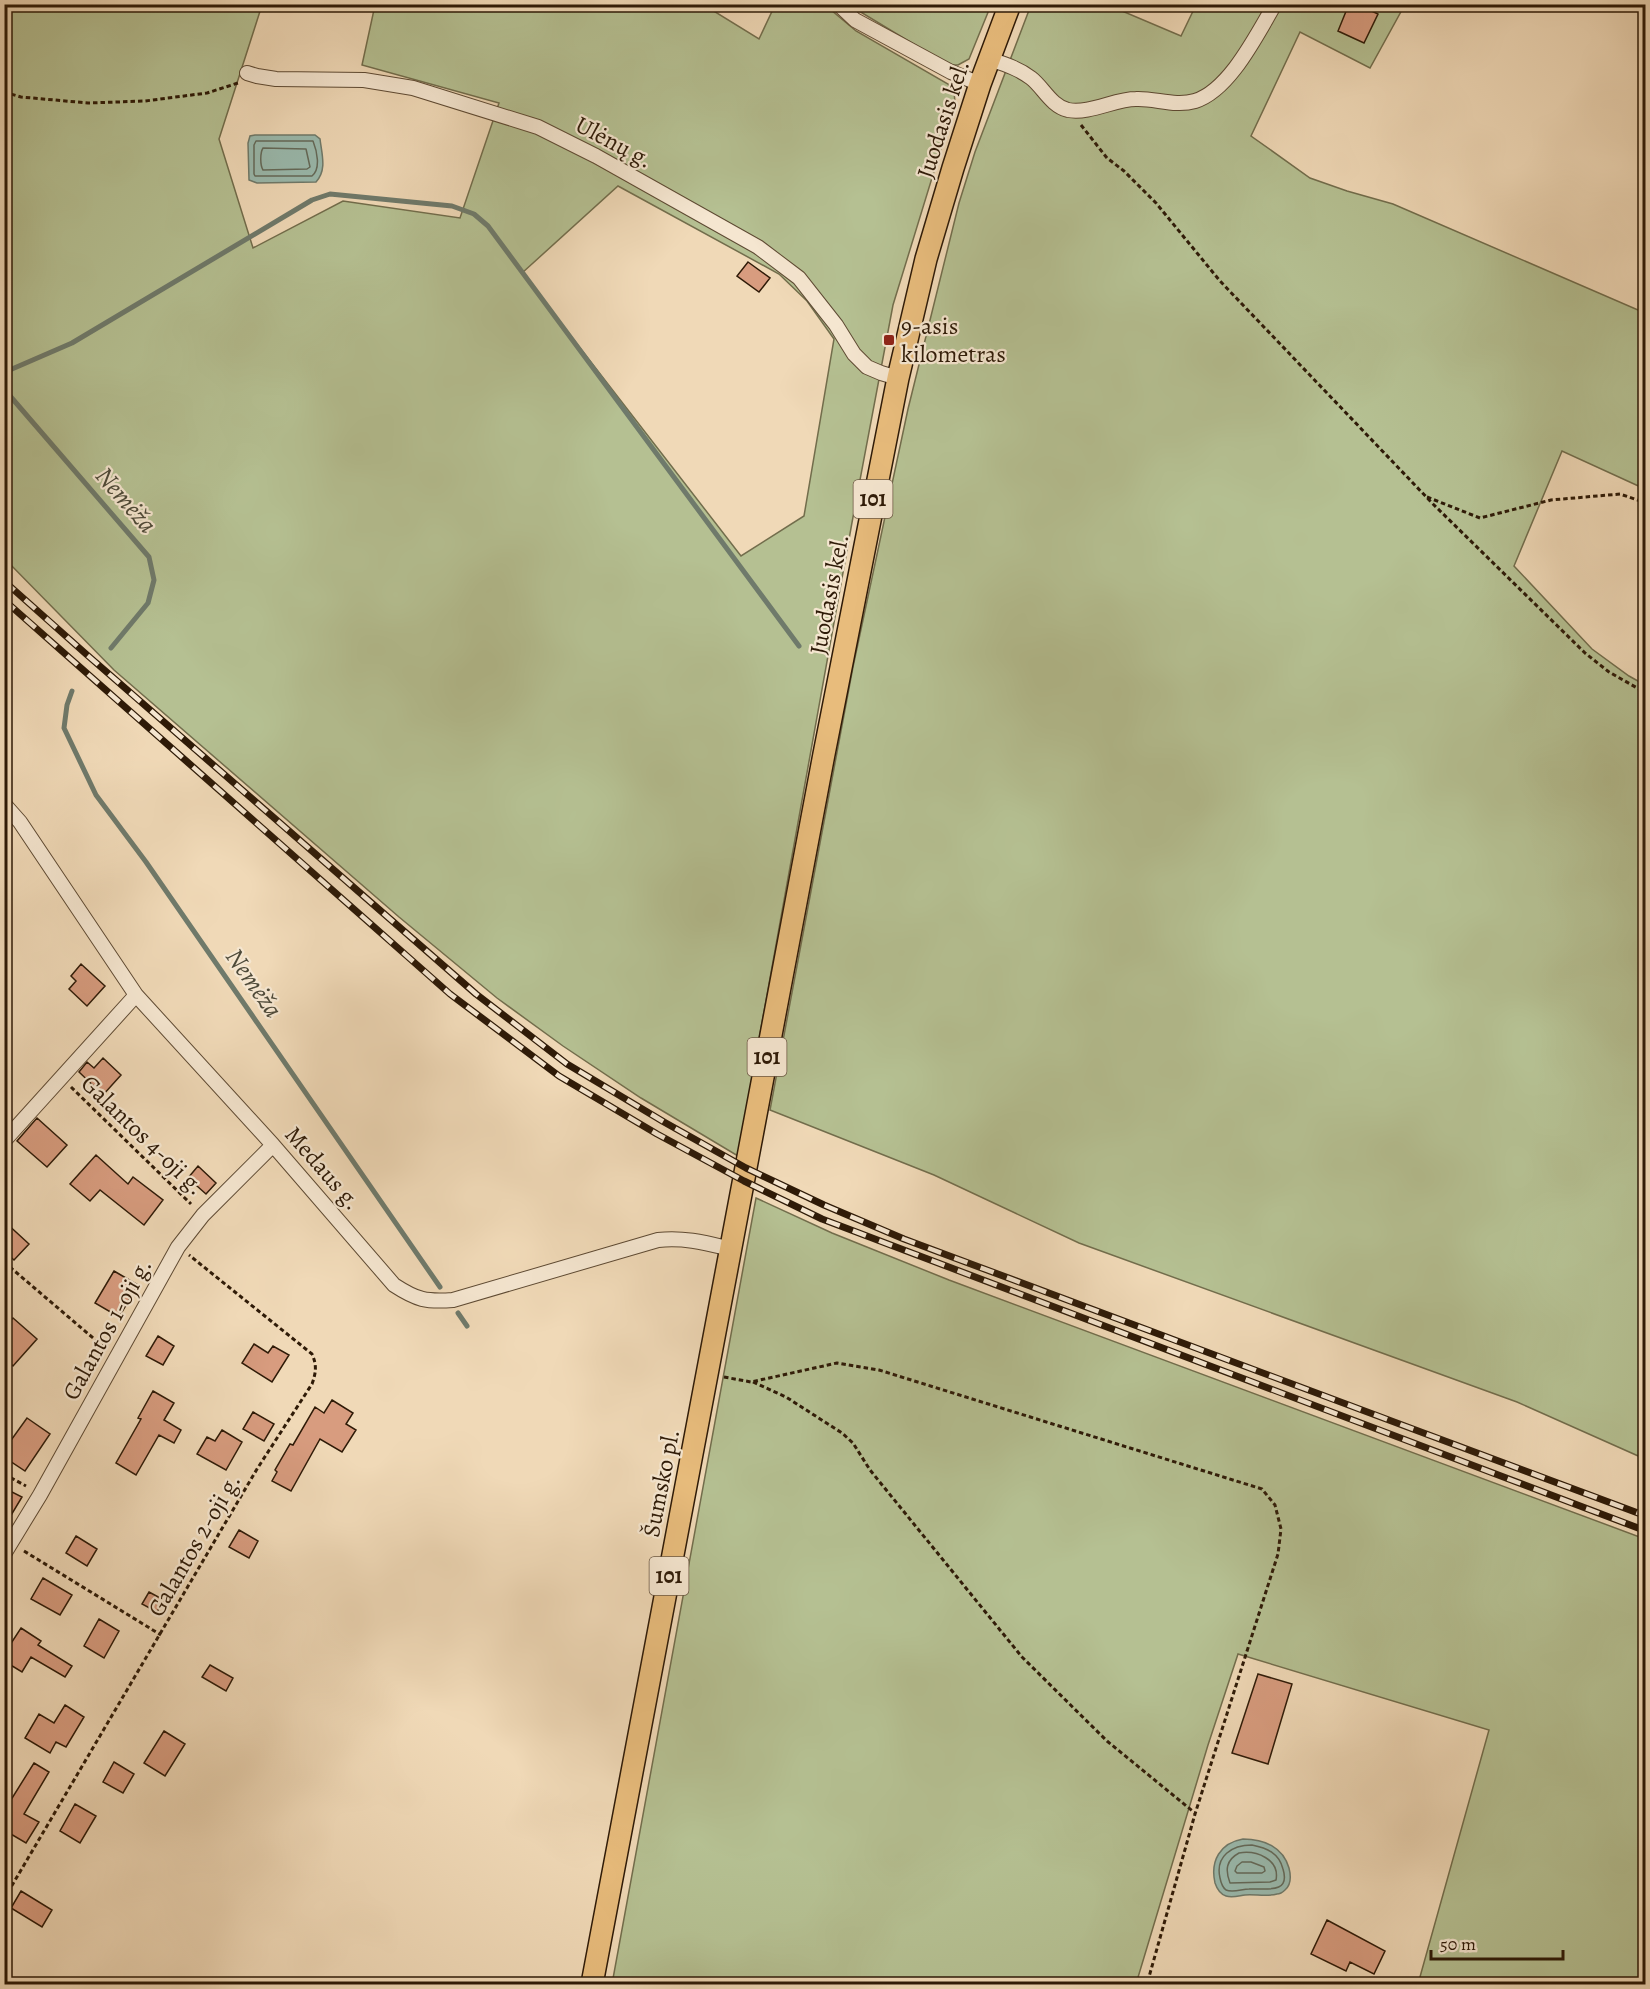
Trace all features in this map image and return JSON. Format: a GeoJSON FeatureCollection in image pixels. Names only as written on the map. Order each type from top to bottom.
{"type":"FeatureCollection","features":[{"type":"Feature","properties":{"kind":"main road","name":"Juodasis kel."},"geometry":{"type":"LineString","coordinates":[[746,1168],[898,378],[926,259],[980,84],[1010,4]]}},
{"type":"Feature","properties":{"kind":"main road","name":"Šumsko pl."},"geometry":{"type":"LineString","coordinates":[[592,1984],[746,1168]]}},
{"type":"Feature","properties":{"kind":"street"},"geometry":{"type":"LineString","coordinates":[[838,4],[855,20],[951,72],[980,84]]}},
{"type":"Feature","properties":{"kind":"street"},"geometry":{"type":"LineString","coordinates":[[990,59],[1017,68],[1032,79],[1055,103],[1069,110],[1092,108],[1135,99],[1176,103],[1195,101],[1213,91],[1230,75],[1275,4]]}},
{"type":"Feature","properties":{"kind":"street","name":"Ulėnų g."},"geometry":{"type":"LineString","coordinates":[[247,72],[276,79],[363,80],[413,88],[538,127],[596,156],[758,247],[799,278],[836,324],[854,354],[867,367],[881,374],[898,378]]}},
{"type":"Feature","properties":{"kind":"street","name":"Medaus g."},"geometry":{"type":"LineString","coordinates":[[4,804],[20,822],[136,995],[273,1145],[394,1285],[413,1298],[434,1301],[453,1300],[658,1240],[674,1238],[696,1240],[731,1249]]}},
{"type":"Feature","properties":{"kind":"street"},"geometry":{"type":"LineString","coordinates":[[4,1141],[136,995]]}},
{"type":"Feature","properties":{"kind":"street","name":"Galantos 1-oji g."},"geometry":{"type":"LineString","coordinates":[[8,1548],[178,1247],[203,1215],[273,1145]]}},
{"type":"Feature","properties":{"kind":"path"},"geometry":{"type":"LineString","coordinates":[[4,92],[21,97],[88,103],[145,101],[207,93],[239,83],[247,72]]}},
{"type":"Feature","properties":{"kind":"path"},"geometry":{"type":"LineString","coordinates":[[1069,110],[1107,158],[1124,171],[1156,203],[1220,282],[1425,496],[1585,653],[1610,672],[1646,693]]}},
{"type":"Feature","properties":{"kind":"path"},"geometry":{"type":"LineString","coordinates":[[1425,496],[1480,518],[1551,500],[1620,494],[1646,503]]}},
{"type":"Feature","properties":{"kind":"path","name":"Galantos 4-oji g."},"geometry":{"type":"LineString","coordinates":[[61,1078],[203,1215]]}},
{"type":"Feature","properties":{"kind":"path","name":"Galantos 2-oji g."},"geometry":{"type":"LineString","coordinates":[[4,1899],[257,1469],[312,1384],[316,1372],[312,1354],[178,1247]]}},
{"type":"Feature","properties":{"kind":"path"},"geometry":{"type":"LineString","coordinates":[[4,1262],[116,1358]]}},
{"type":"Feature","properties":{"kind":"path"},"geometry":{"type":"LineString","coordinates":[[752,1382],[837,1363],[879,1370],[1262,1489],[1275,1505],[1281,1529],[1278,1554],[1195,1814],[1147,1984]]}},
{"type":"Feature","properties":{"kind":"path"},"geometry":{"type":"LineString","coordinates":[[707,1374],[752,1382],[786,1397],[842,1433],[853,1443],[870,1470],[1022,1656],[1107,1741],[1195,1814]]}},
{"type":"Feature","properties":{"kind":"path"},"geometry":{"type":"LineString","coordinates":[[4,1474],[40,1495]]}},
{"type":"Feature","properties":{"kind":"path"},"geometry":{"type":"LineString","coordinates":[[8,1548],[161,1635]]}},
{"type":"Feature","properties":{"kind":"green space"},"geometry":{"type":"Polygon","coordinates":[[[1397,4],[1403,8],[1370,68],[1300,32],[1251,136],[1310,178],[1393,204],[1645,313],[1645,489],[1562,451],[1514,566],[1592,649],[1645,685],[1645,1459],[1517,1402],[1079,1243],[934,1175],[770,1110],[853,667],[908,409],[959,203],[975,152],[1031,5],[1108,5],[1181,36],[1196,5],[1397,4]]]}},
{"type":"Feature","properties":{"kind":"green space"},"geometry":{"type":"Polygon","coordinates":[[[4,5],[262,5],[219,139],[253,248],[343,201],[460,218],[499,103],[362,65],[375,5],[704,5],[759,39],[775,5],[825,5],[856,31],[948,84],[954,91],[955,103],[893,305],[738,1156],[641,1098],[497,998],[399,917],[114,670],[5,559],[4,5]],[[618,186],[522,273],[741,556],[804,516],[834,339],[807,301],[779,274],[618,186]]]}},
{"type":"Feature","properties":{"kind":"green space"},"geometry":{"type":"Polygon","coordinates":[[[849,5],[991,5],[969,59],[958,65],[948,65],[849,5]]]}},
{"type":"Feature","properties":{"kind":"green space"},"geometry":{"type":"Polygon","coordinates":[[[756,1198],[832,1233],[949,1280],[1645,1539],[1645,1984],[1418,1984],[1489,1730],[1238,1654],[1136,1984],[612,1984],[756,1198]]]}},
{"type":"Feature","properties":{"kind":"water"},"geometry":{"type":"Polygon","coordinates":[[[315,135],[320,139],[323,156],[322,172],[316,182],[257,183],[249,180],[248,143],[250,136],[315,135]]]}},
{"type":"Feature","properties":{"kind":"water"},"geometry":{"type":"Polygon","coordinates":[[[1243,1839],[1265,1843],[1282,1855],[1290,1874],[1289,1883],[1284,1891],[1273,1895],[1228,1897],[1219,1891],[1214,1875],[1218,1854],[1228,1844],[1243,1839]]]}},
{"type":"Feature","properties":{"kind":"building"},"geometry":{"type":"Polygon","coordinates":[[[1349,4],[1357,4],[1378,14],[1364,43],[1338,31],[1349,4]]]}},
{"type":"Feature","properties":{"kind":"building"},"geometry":{"type":"Polygon","coordinates":[[[748,262],[770,278],[759,292],[737,276],[748,262]]]}},
{"type":"Feature","properties":{"kind":"building"},"geometry":{"type":"Polygon","coordinates":[[[81,964],[105,986],[87,1006],[69,989],[76,981],[71,976],[81,964]]]}},
{"type":"Feature","properties":{"kind":"building"},"geometry":{"type":"Polygon","coordinates":[[[103,1058],[121,1075],[103,1095],[79,1072],[87,1062],[94,1068],[103,1058]]]}},
{"type":"Feature","properties":{"kind":"building"},"geometry":{"type":"Polygon","coordinates":[[[37,1118],[67,1145],[47,1167],[17,1141],[37,1118]]]}},
{"type":"Feature","properties":{"kind":"building"},"geometry":{"type":"Polygon","coordinates":[[[96,1155],[128,1184],[133,1177],[163,1200],[144,1225],[100,1190],[90,1201],[70,1184],[96,1155]]]}},
{"type":"Feature","properties":{"kind":"building"},"geometry":{"type":"Polygon","coordinates":[[[198,1166],[216,1183],[206,1194],[188,1178],[198,1166]]]}},
{"type":"Feature","properties":{"kind":"building"},"geometry":{"type":"Polygon","coordinates":[[[4,1221],[29,1244],[14,1260],[4,1251],[4,1221]]]}},
{"type":"Feature","properties":{"kind":"building"},"geometry":{"type":"Polygon","coordinates":[[[114,1271],[138,1285],[119,1317],[95,1303],[114,1271]]]}},
{"type":"Feature","properties":{"kind":"building"},"geometry":{"type":"Polygon","coordinates":[[[13,1318],[37,1339],[13,1366],[4,1358],[4,1327],[13,1318]]]}},
{"type":"Feature","properties":{"kind":"building"},"geometry":{"type":"Polygon","coordinates":[[[158,1336],[174,1346],[163,1365],[146,1356],[158,1336]]]}},
{"type":"Feature","properties":{"kind":"building"},"geometry":{"type":"Polygon","coordinates":[[[254,1344],[268,1353],[273,1346],[289,1355],[272,1382],[242,1363],[254,1344]]]}},
{"type":"Feature","properties":{"kind":"building"},"geometry":{"type":"Polygon","coordinates":[[[153,1391],[174,1403],[164,1420],[181,1430],[174,1443],[159,1435],[136,1475],[116,1463],[141,1419],[138,1418],[153,1391]]]}},
{"type":"Feature","properties":{"kind":"building"},"geometry":{"type":"Polygon","coordinates":[[[332,1400],[353,1413],[346,1424],[356,1430],[342,1452],[320,1439],[291,1491],[272,1481],[277,1472],[275,1470],[290,1444],[293,1445],[315,1407],[324,1413],[332,1400]]]}},
{"type":"Feature","properties":{"kind":"building"},"geometry":{"type":"Polygon","coordinates":[[[253,1412],[274,1424],[264,1441],[243,1429],[253,1412]]]}},
{"type":"Feature","properties":{"kind":"building"},"geometry":{"type":"Polygon","coordinates":[[[27,1418],[50,1434],[25,1471],[4,1457],[4,1450],[27,1418]]]}},
{"type":"Feature","properties":{"kind":"building"},"geometry":{"type":"Polygon","coordinates":[[[222,1430],[242,1442],[226,1470],[197,1454],[207,1437],[215,1441],[222,1430]]]}},
{"type":"Feature","properties":{"kind":"building"},"geometry":{"type":"Polygon","coordinates":[[[4,1488],[22,1497],[4,1527],[4,1488]]]}},
{"type":"Feature","properties":{"kind":"building"},"geometry":{"type":"Polygon","coordinates":[[[239,1530],[258,1541],[249,1558],[229,1547],[239,1530]]]}},
{"type":"Feature","properties":{"kind":"building"},"geometry":{"type":"Polygon","coordinates":[[[76,1536],[97,1549],[87,1566],[66,1553],[76,1536]]]}},
{"type":"Feature","properties":{"kind":"building"},"geometry":{"type":"Polygon","coordinates":[[[43,1578],[72,1595],[60,1615],[31,1599],[43,1578]]]}},
{"type":"Feature","properties":{"kind":"building"},"geometry":{"type":"Polygon","coordinates":[[[149,1592],[164,1600],[157,1612],[142,1604],[149,1592]]]}},
{"type":"Feature","properties":{"kind":"building"},"geometry":{"type":"Polygon","coordinates":[[[99,1619],[119,1631],[104,1658],[84,1646],[99,1619]]]}},
{"type":"Feature","properties":{"kind":"building"},"geometry":{"type":"Polygon","coordinates":[[[21,1628],[41,1641],[38,1645],[72,1666],[65,1677],[31,1657],[22,1672],[4,1661],[4,1654],[21,1628]]]}},
{"type":"Feature","properties":{"kind":"building"},"geometry":{"type":"Polygon","coordinates":[[[210,1665],[233,1678],[226,1691],[202,1677],[210,1665]]]}},
{"type":"Feature","properties":{"kind":"building"},"geometry":{"type":"Polygon","coordinates":[[[1258,1674],[1292,1684],[1268,1764],[1232,1753],[1258,1674]]]}},
{"type":"Feature","properties":{"kind":"building"},"geometry":{"type":"Polygon","coordinates":[[[65,1705],[84,1717],[66,1747],[56,1742],[50,1753],[25,1738],[39,1714],[54,1723],[65,1705]]]}},
{"type":"Feature","properties":{"kind":"building"},"geometry":{"type":"Polygon","coordinates":[[[164,1731],[185,1744],[165,1776],[144,1763],[164,1731]]]}},
{"type":"Feature","properties":{"kind":"building"},"geometry":{"type":"Polygon","coordinates":[[[114,1762],[134,1774],[123,1793],[103,1782],[114,1762]]]}},
{"type":"Feature","properties":{"kind":"building"},"geometry":{"type":"Polygon","coordinates":[[[34,1763],[49,1772],[24,1814],[39,1822],[26,1843],[4,1830],[4,1811],[34,1763]]]}},
{"type":"Feature","properties":{"kind":"building"},"geometry":{"type":"Polygon","coordinates":[[[75,1804],[96,1816],[80,1843],[60,1831],[75,1804]]]}},
{"type":"Feature","properties":{"kind":"building"},"geometry":{"type":"Polygon","coordinates":[[[21,1891],[52,1910],[42,1927],[11,1908],[21,1891]]]}},
{"type":"Feature","properties":{"kind":"building"},"geometry":{"type":"Polygon","coordinates":[[[1327,1920],[1385,1951],[1374,1974],[1350,1962],[1346,1971],[1311,1954],[1327,1920]]]}},
{"type":"Feature","properties":{"kind":"waterway"},"geometry":{"type":"LineString","coordinates":[[4,370],[12,369],[72,343],[312,200],[330,194],[452,206],[474,214],[488,226],[799,646]]}},
{"type":"Feature","properties":{"kind":"waterway","name":"Nemėža"},"geometry":{"type":"LineString","coordinates":[[4,389],[149,557],[154,580],[148,603],[111,648]]}},
{"type":"Feature","properties":{"kind":"waterway","name":"Nemėža"},"geometry":{"type":"LineString","coordinates":[[72,691],[67,705],[64,728],[96,795],[146,862],[440,1287]]}},
{"type":"Feature","properties":{"kind":"waterway","name":"Nemėža"},"geometry":{"type":"LineString","coordinates":[[458,1313],[467,1326]]}},
{"type":"Feature","properties":{"kind":"railway"},"geometry":{"type":"LineString","coordinates":[[4,581],[476,994],[567,1064],[664,1122],[746,1168],[904,1239],[1646,1516]]}},
{"type":"Feature","properties":{"kind":"railway"},"geometry":{"type":"LineString","coordinates":[[4,600],[450,994],[559,1076],[657,1134],[744,1181],[822,1219],[1646,1531]]}},
{"type":"Feature","properties":{"kind":"place","name":"9-asis kilometras"},"geometry":{"type":"Point","coordinates":[889,340]}}]}
